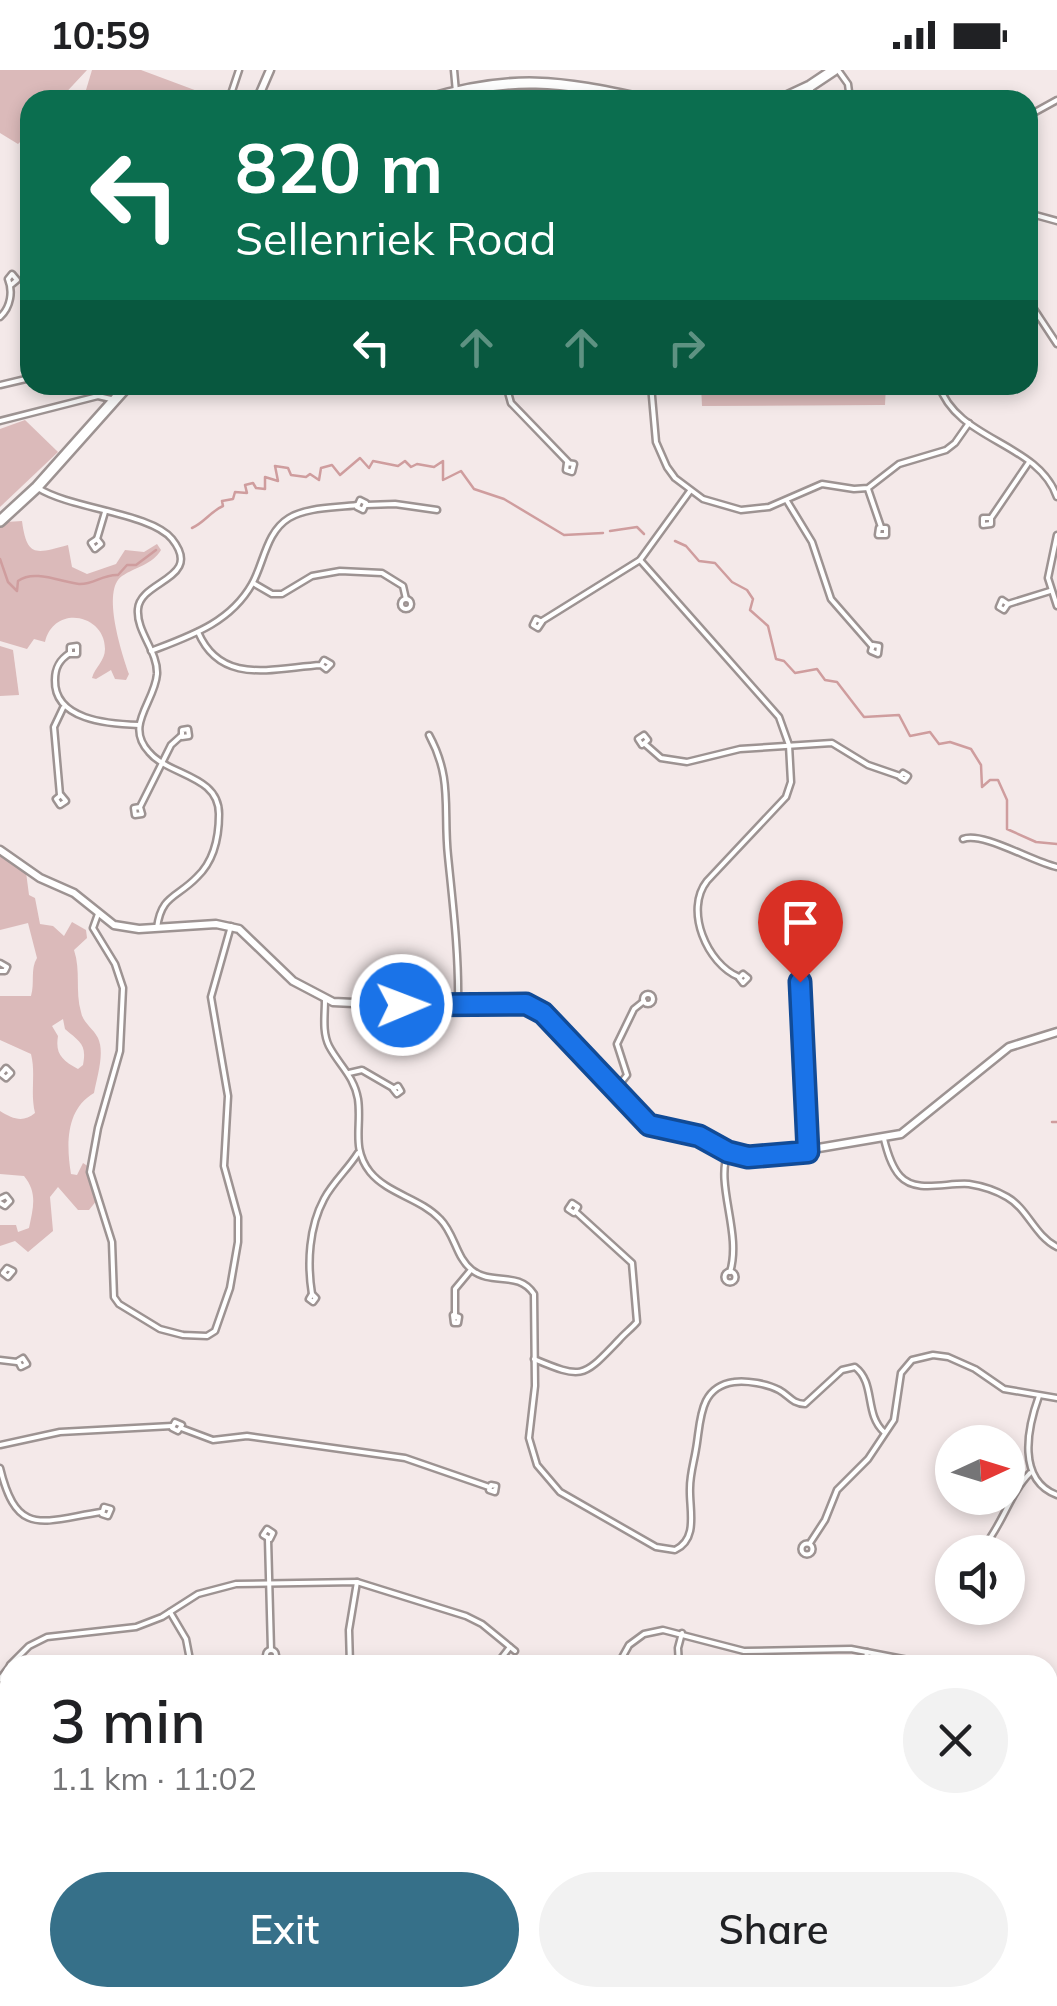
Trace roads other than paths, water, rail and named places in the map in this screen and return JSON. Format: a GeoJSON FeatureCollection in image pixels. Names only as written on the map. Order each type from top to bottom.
{"type":"FeatureCollection","features":[{"type":"Feature","properties":{"kind":"main road"},"geometry":{"type":"LineString","coordinates":[[801,90],[836,70]]}},
{"type":"Feature","properties":{"kind":"main road"},"geometry":{"type":"LineString","coordinates":[[465,90],[536,81],[599,90]]}},
{"type":"Feature","properties":{"kind":"main road"},"geometry":{"type":"LineString","coordinates":[[0,521],[37,487],[119,395]]}},
{"type":"Feature","properties":{"kind":"street"},"geometry":{"type":"LineString","coordinates":[[810,86],[811,90]]}},
{"type":"Feature","properties":{"kind":"street"},"geometry":{"type":"LineString","coordinates":[[0,317],[7,309],[12,285]]}},
{"type":"Feature","properties":{"kind":"street"},"geometry":{"type":"LineString","coordinates":[[1038,315],[1057,344]]}},
{"type":"Feature","properties":{"kind":"street"},"geometry":{"type":"LineString","coordinates":[[509,395],[511,403],[568,462]]}},
{"type":"Feature","properties":{"kind":"street"},"geometry":{"type":"LineString","coordinates":[[652,395],[660,454],[675,478],[714,504],[740,510],[787,501],[822,484],[868,488],[899,464],[946,450],[969,422]]}},
{"type":"Feature","properties":{"kind":"street"},"geometry":{"type":"LineString","coordinates":[[944,395],[948,405],[969,422],[1029,461],[1051,482],[1057,497]]}},
{"type":"Feature","properties":{"kind":"street"},"geometry":{"type":"LineString","coordinates":[[0,421],[98,396],[114,401]]}},
{"type":"Feature","properties":{"kind":"street"},"geometry":{"type":"LineString","coordinates":[[991,518],[1029,461]]}},
{"type":"Feature","properties":{"kind":"street"},"geometry":{"type":"LineString","coordinates":[[37,487],[54,497],[156,527],[170,536],[178,548],[180,562],[175,574],[146,592],[139,604],[138,614],[157,676],[139,724],[143,744],[162,763],[211,791],[219,817],[210,862],[194,881],[166,901],[160,928]]}},
{"type":"Feature","properties":{"kind":"street"},"geometry":{"type":"LineString","coordinates":[[868,488],[881,527]]}},
{"type":"Feature","properties":{"kind":"street"},"geometry":{"type":"LineString","coordinates":[[542,620],[640,560],[690,491]]}},
{"type":"Feature","properties":{"kind":"street"},"geometry":{"type":"LineString","coordinates":[[151,651],[198,632],[232,610],[253,583],[270,541],[284,522],[296,515],[357,506],[361,500],[366,504],[437,510]]}},
{"type":"Feature","properties":{"kind":"street"},"geometry":{"type":"LineString","coordinates":[[787,501],[812,542],[831,599],[872,646]]}},
{"type":"Feature","properties":{"kind":"street"},"geometry":{"type":"LineString","coordinates":[[97,539],[105,512]]}},
{"type":"Feature","properties":{"kind":"street"},"geometry":{"type":"LineString","coordinates":[[1057,535],[1048,578],[1057,606]]}},
{"type":"Feature","properties":{"kind":"street"},"geometry":{"type":"LineString","coordinates":[[640,560],[779,718],[789,746],[790,785],[783,803],[706,881],[697,897],[704,938],[725,970],[739,977]]}},
{"type":"Feature","properties":{"kind":"street"},"geometry":{"type":"LineString","coordinates":[[253,583],[272,594],[282,594],[323,572],[382,573],[403,586],[406,599]]}},
{"type":"Feature","properties":{"kind":"street"},"geometry":{"type":"LineString","coordinates":[[1008,604],[1050,592]]}},
{"type":"Feature","properties":{"kind":"street"},"geometry":{"type":"LineString","coordinates":[[198,632],[209,654],[232,668],[321,664]]}},
{"type":"Feature","properties":{"kind":"street"},"geometry":{"type":"LineString","coordinates":[[70,653],[59,662],[54,675],[56,694],[64,706],[102,721],[139,724]]}},
{"type":"Feature","properties":{"kind":"street"},"geometry":{"type":"LineString","coordinates":[[60,796],[54,727],[64,706]]}},
{"type":"Feature","properties":{"kind":"street"},"geometry":{"type":"LineString","coordinates":[[429,735],[446,780],[448,855],[459,949],[458,1004]]}},
{"type":"Feature","properties":{"kind":"street"},"geometry":{"type":"LineString","coordinates":[[140,807],[172,745],[181,736]]}},
{"type":"Feature","properties":{"kind":"street"},"geometry":{"type":"LineString","coordinates":[[644,744],[660,758],[681,762],[740,749],[836,743],[868,766],[900,776]]}},
{"type":"Feature","properties":{"kind":"street"},"geometry":{"type":"LineString","coordinates":[[964,839],[977,836],[1028,859],[1057,866]]}},
{"type":"Feature","properties":{"kind":"street"},"geometry":{"type":"LineString","coordinates":[[0,850],[40,878],[74,893],[120,927],[231,926],[256,942],[293,981],[329,1001],[512,1002],[534,1008],[649,1125],[699,1136],[728,1152],[760,1158],[884,1139],[918,1124],[1009,1047],[1057,1032]]}},
{"type":"Feature","properties":{"kind":"street"},"geometry":{"type":"LineString","coordinates":[[98,914],[94,928],[124,988],[120,1051],[90,1172],[112,1242],[114,1297],[160,1329],[200,1336],[210,1334],[219,1322],[238,1242],[237,1204],[224,1166],[228,1096],[212,997],[231,926]]}},
{"type":"Feature","properties":{"kind":"street"},"geometry":{"type":"LineString","coordinates":[[801,955],[798,995],[808,1152]]}},
{"type":"Feature","properties":{"kind":"street"},"geometry":{"type":"LineString","coordinates":[[0,962],[7,967],[0,971]]}},
{"type":"Feature","properties":{"kind":"street"},"geometry":{"type":"LineString","coordinates":[[329,1001],[325,1014],[328,1045],[349,1073],[358,1099],[358,1153],[378,1180],[438,1216],[471,1270],[487,1277],[515,1279],[531,1290],[536,1304],[529,1438],[542,1474],[562,1494],[663,1550],[675,1550],[689,1538],[691,1474],[702,1410],[709,1395],[730,1382],[775,1388],[791,1401],[805,1404],[842,1370],[855,1368],[866,1379],[872,1418],[884,1432]]}},
{"type":"Feature","properties":{"kind":"street"},"geometry":{"type":"LineString","coordinates":[[616,1089],[627,1075],[617,1044],[634,1009],[644,1001]]}},
{"type":"Feature","properties":{"kind":"street"},"geometry":{"type":"LineString","coordinates":[[349,1073],[362,1070],[393,1088]]}},
{"type":"Feature","properties":{"kind":"street"},"geometry":{"type":"LineString","coordinates":[[884,1139],[894,1168],[908,1182],[965,1184],[994,1191],[1014,1202],[1040,1236],[1057,1246]]}},
{"type":"Feature","properties":{"kind":"street"},"geometry":{"type":"LineString","coordinates":[[728,1152],[724,1162],[734,1259],[730,1272]]}},
{"type":"Feature","properties":{"kind":"street"},"geometry":{"type":"LineString","coordinates":[[312,1294],[310,1256],[316,1216],[325,1197],[358,1153]]}},
{"type":"Feature","properties":{"kind":"street"},"geometry":{"type":"LineString","coordinates":[[534,1358],[563,1372],[588,1370],[637,1322],[630,1259],[576,1212]]}},
{"type":"Feature","properties":{"kind":"street"},"geometry":{"type":"LineString","coordinates":[[454,1315],[455,1289],[471,1270]]}},
{"type":"Feature","properties":{"kind":"street"},"geometry":{"type":"LineString","coordinates":[[810,1543],[837,1490],[868,1459],[894,1420],[901,1372],[906,1365],[922,1356],[948,1358],[978,1371],[1004,1389],[1057,1398]]}},
{"type":"Feature","properties":{"kind":"street"},"geometry":{"type":"LineString","coordinates":[[0,1360],[17,1362]]}},
{"type":"Feature","properties":{"kind":"street"},"geometry":{"type":"LineString","coordinates":[[1039,1396],[1030,1431],[1030,1473],[1042,1488],[1057,1495]]}},
{"type":"Feature","properties":{"kind":"street"},"geometry":{"type":"LineString","coordinates":[[0,1445],[60,1432],[172,1426],[178,1422],[182,1428],[213,1440],[248,1436],[406,1458],[489,1487]]}},
{"type":"Feature","properties":{"kind":"street"},"geometry":{"type":"LineString","coordinates":[[0,1468],[8,1498],[26,1517],[46,1520],[102,1512]]}},
{"type":"Feature","properties":{"kind":"street"},"geometry":{"type":"LineString","coordinates":[[994,1535],[1030,1473]]}},
{"type":"Feature","properties":{"kind":"street"},"geometry":{"type":"LineString","coordinates":[[268,1539],[272,1650]]}},
{"type":"Feature","properties":{"kind":"street"},"geometry":{"type":"LineString","coordinates":[[20,1655],[47,1637],[132,1628],[216,1588],[269,1582],[357,1582],[466,1616],[513,1649],[507,1655]]}},
{"type":"Feature","properties":{"kind":"street"},"geometry":{"type":"LineString","coordinates":[[350,1655],[349,1630],[357,1582]]}},
{"type":"Feature","properties":{"kind":"street"},"geometry":{"type":"LineString","coordinates":[[170,1612],[186,1638],[189,1655]]}},
{"type":"Feature","properties":{"kind":"street"},"geometry":{"type":"LineString","coordinates":[[623,1655],[629,1644],[644,1634],[662,1630],[744,1651],[836,1649],[879,1655]]}},
{"type":"Feature","properties":{"kind":"street"},"geometry":{"type":"LineString","coordinates":[[678,1655],[682,1633]]}},
{"type":"Feature","properties":{"kind":"waterway"},"geometry":{"type":"LineString","coordinates":[[192,528],[223,506],[222,501],[233,499],[235,492],[247,493],[245,485],[253,483],[256,488],[265,489],[265,477],[278,481],[275,466],[288,468],[291,475],[310,474],[319,480],[321,468],[332,465],[340,475],[360,458],[369,468],[373,461],[398,466],[405,461],[411,467],[434,467],[443,461],[443,480],[461,471],[474,489],[504,499],[564,535],[603,533]]}},
{"type":"Feature","properties":{"kind":"waterway"},"geometry":{"type":"LineString","coordinates":[[610,531],[637,527],[644,534]]}},
{"type":"Feature","properties":{"kind":"waterway"},"geometry":{"type":"LineString","coordinates":[[675,541],[686,546],[699,561],[715,563],[732,582],[747,590],[753,599],[750,610],[768,626],[776,659],[784,661],[795,673],[817,669],[825,680],[837,682],[864,717],[899,715],[910,736],[930,732],[939,744],[950,742],[971,749],[981,765],[982,787],[990,780],[998,780],[1007,800],[1007,829],[1036,842],[1057,844]]}},
{"type":"Feature","properties":{"kind":"waterway"},"geometry":{"type":"LineString","coordinates":[[0,559],[8,582],[17,591],[18,581],[32,576],[79,584],[118,575],[127,565],[136,565],[156,550]]}},
{"type":"Feature","properties":{"kind":"waterway"},"geometry":{"type":"LineString","coordinates":[[1052,1122],[1057,1122]]}}]}
